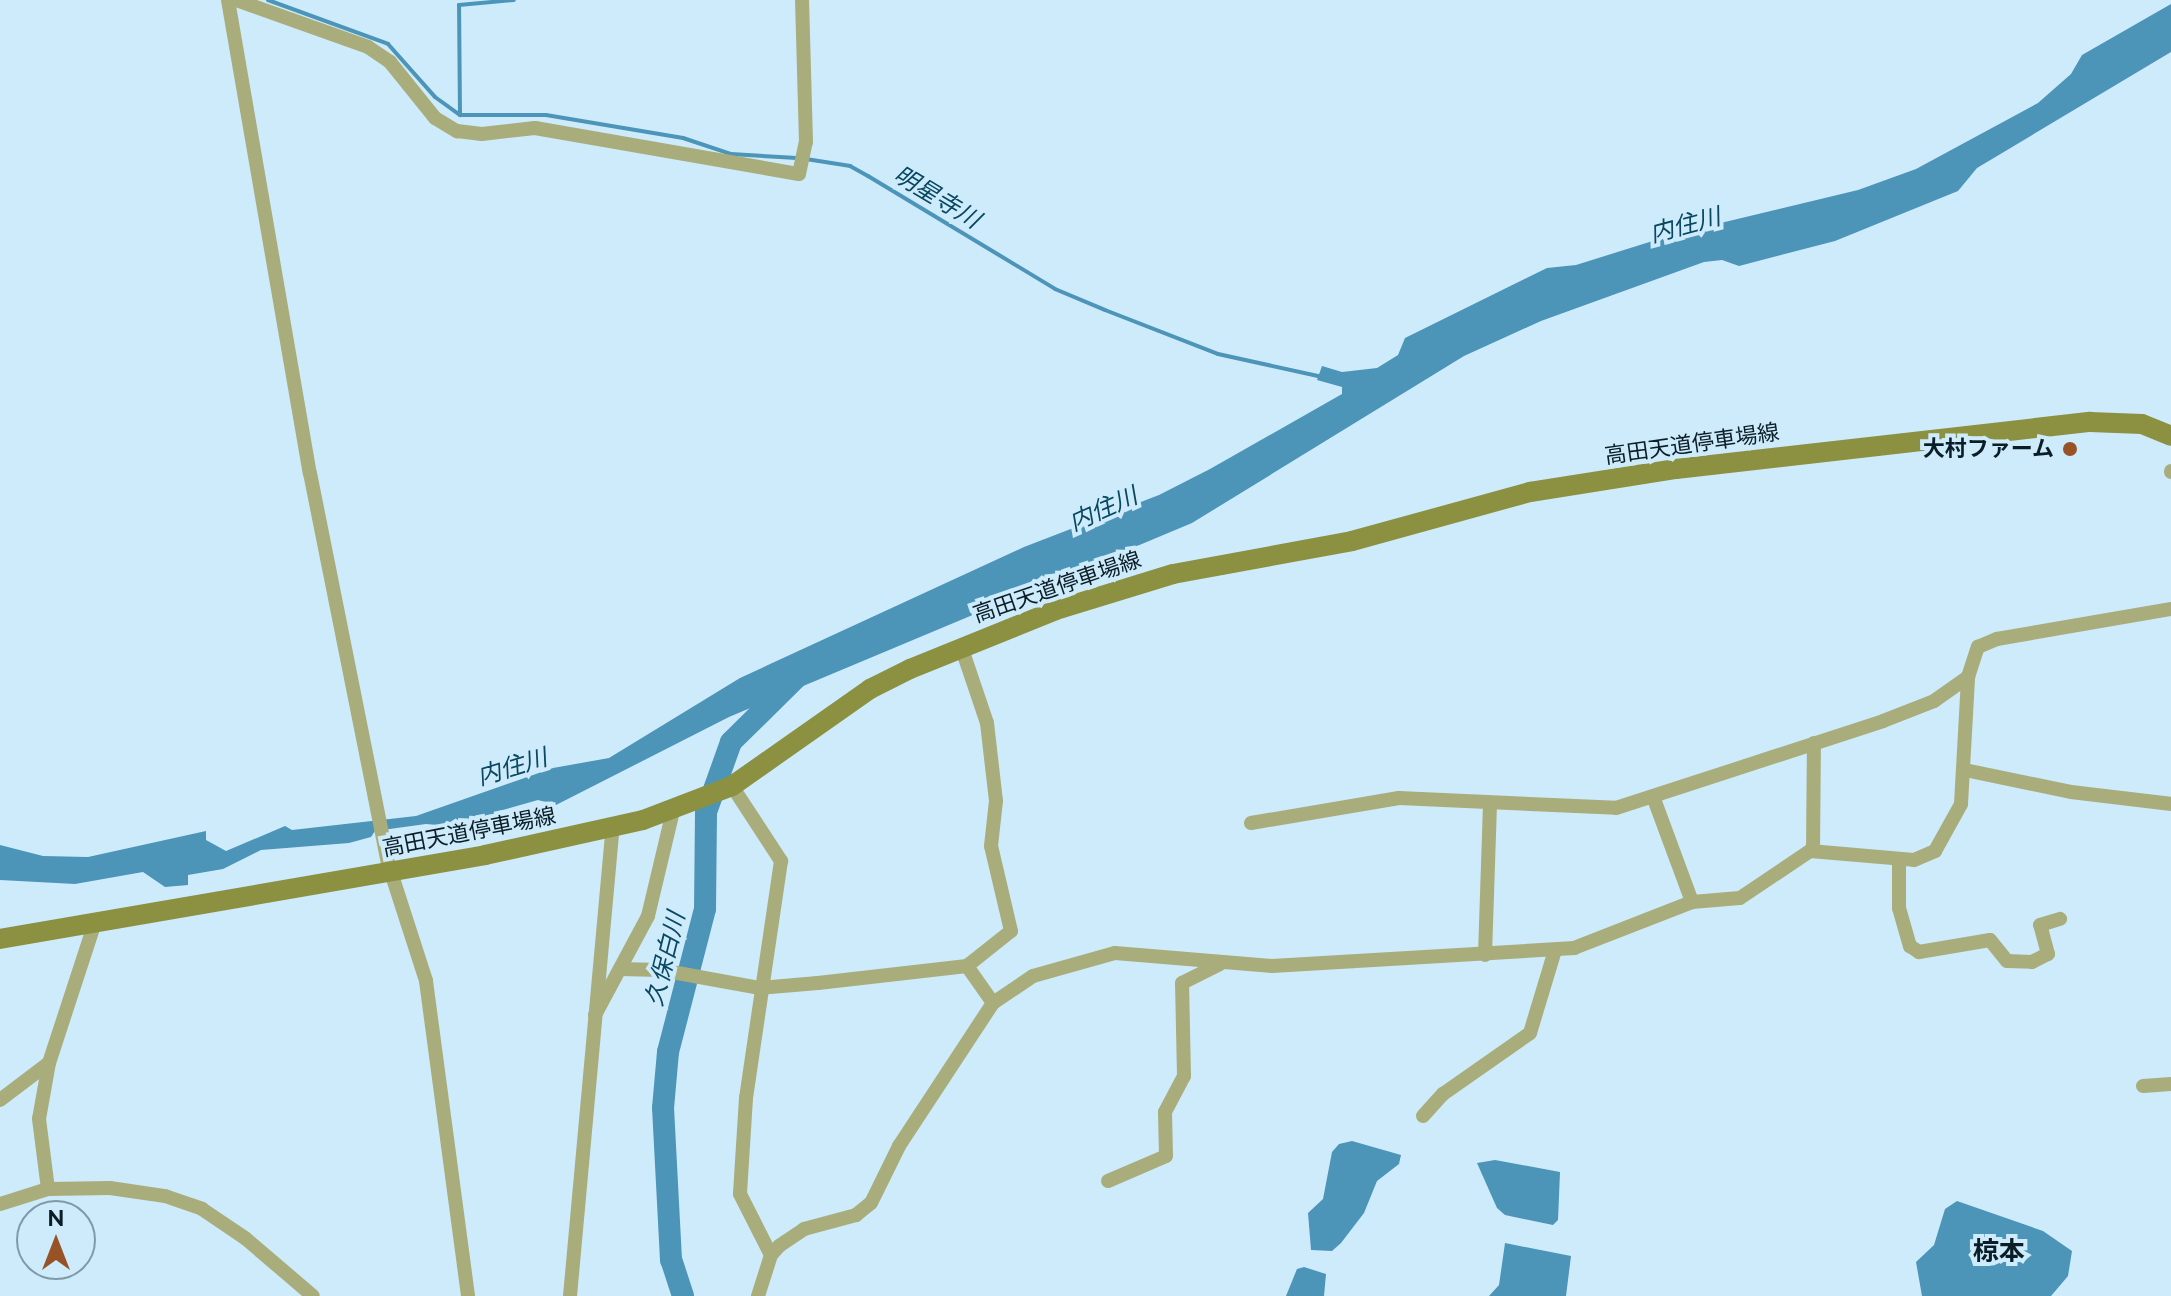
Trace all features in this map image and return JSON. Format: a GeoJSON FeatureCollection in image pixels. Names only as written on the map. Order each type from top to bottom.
{"type":"FeatureCollection","features":[{"type":"Feature","properties":{"kind":"main road","name":"高田天道停車場線"},"geometry":{"type":"LineString","coordinates":[[0,939],[613,828],[673,811],[732,786],[870,689],[961,646],[1173,574],[1352,541],[1481,504],[1577,484],[2027,427],[2121,422],[2171,436]]}},
{"type":"Feature","properties":{"kind":"street"},"geometry":{"type":"LineString","coordinates":[[228,0],[310,473],[390,868],[426,981],[468,1296]]}},
{"type":"Feature","properties":{"kind":"street"},"geometry":{"type":"LineString","coordinates":[[236,0],[368,47],[390,62],[435,118],[457,131],[482,134],[535,128],[799,174],[806,142],[802,0]]}},
{"type":"Feature","properties":{"kind":"street"},"geometry":{"type":"LineString","coordinates":[[758,1296],[771,1255],[804,1229],[856,1215],[871,1203],[899,1146],[993,1003],[1033,976],[1115,953],[1172,954],[1224,963],[1272,966],[1555,950],[1610,938],[1692,902],[1740,898],[1813,851],[1914,860],[1935,851],[1956,816],[1965,770],[1968,677],[1978,647],[1997,639],[2171,609]]}},
{"type":"Feature","properties":{"kind":"street"},"geometry":{"type":"LineString","coordinates":[[620,969],[661,970],[760,988],[967,966],[1011,931],[991,846],[996,801],[987,723],[961,646]]}},
{"type":"Feature","properties":{"kind":"street"},"geometry":{"type":"LineString","coordinates":[[1251,823],[1399,798],[1603,809],[1654,799],[1934,701],[1968,677]]}},
{"type":"Feature","properties":{"kind":"street"},"geometry":{"type":"LineString","coordinates":[[1813,851],[1814,743]]}},
{"type":"Feature","properties":{"kind":"street"},"geometry":{"type":"LineString","coordinates":[[1965,770],[2071,792],[2171,804]]}},
{"type":"Feature","properties":{"kind":"street"},"geometry":{"type":"LineString","coordinates":[[732,786],[781,861],[760,988],[740,1194],[771,1255]]}},
{"type":"Feature","properties":{"kind":"street"},"geometry":{"type":"LineString","coordinates":[[1654,799],[1692,902]]}},
{"type":"Feature","properties":{"kind":"street"},"geometry":{"type":"LineString","coordinates":[[1485,955],[1490,803]]}},
{"type":"Feature","properties":{"kind":"street"},"geometry":{"type":"LineString","coordinates":[[593,1019],[648,916],[673,811]]}},
{"type":"Feature","properties":{"kind":"street"},"geometry":{"type":"LineString","coordinates":[[570,1296],[593,1019],[613,828]]}},
{"type":"Feature","properties":{"kind":"street"},"geometry":{"type":"LineString","coordinates":[[1899,859],[1899,908],[1910,946],[1919,952],[1990,940],[2007,961],[2032,962],[2048,954],[2040,925],[2060,919]]}},
{"type":"Feature","properties":{"kind":"street"},"geometry":{"type":"LineString","coordinates":[[48,1189],[39,1119],[49,1063],[95,922]]}},
{"type":"Feature","properties":{"kind":"street"},"geometry":{"type":"LineString","coordinates":[[1423,1116],[1443,1094],[1530,1033],[1555,950]]}},
{"type":"Feature","properties":{"kind":"street"},"geometry":{"type":"LineString","coordinates":[[1108,1181],[1166,1156],[1165,1112],[1184,1076],[1182,983],[1224,963]]}},
{"type":"Feature","properties":{"kind":"street"},"geometry":{"type":"LineString","coordinates":[[967,966],[993,1003]]}},
{"type":"Feature","properties":{"kind":"street"},"geometry":{"type":"LineString","coordinates":[[0,1100],[49,1063]]}},
{"type":"Feature","properties":{"kind":"street"},"geometry":{"type":"LineString","coordinates":[[2143,1086],[2171,1084]]}},
{"type":"Feature","properties":{"kind":"street"},"geometry":{"type":"LineString","coordinates":[[0,1204],[48,1189],[110,1188],[165,1196],[202,1209],[313,1296]]}},
{"type":"Feature","properties":{"kind":"water"},"geometry":{"type":"Polygon","coordinates":[[[2171,4],[2171,52],[1977,168],[1958,191],[1835,241],[1739,266],[1722,260],[1704,262],[1541,321],[1464,356],[1192,523],[729,717],[556,805],[538,800],[499,811],[472,828],[426,824],[375,831],[371,837],[349,843],[261,850],[223,869],[188,875],[188,885],[165,887],[143,872],[75,884],[0,880],[0,845],[43,856],[88,857],[206,831],[206,840],[226,851],[285,826],[292,830],[416,816],[553,768],[609,758],[740,678],[1024,547],[1159,495],[1210,469],[1342,394],[1342,387],[1317,380],[1322,366],[1342,372],[1377,368],[1398,355],[1405,338],[1547,268],[1576,265],[1675,234],[1858,190],[1916,169],[2038,103],[2071,74],[2082,55],[2171,4]]]}},
{"type":"Feature","properties":{"kind":"water"},"geometry":{"type":"Polygon","coordinates":[[[1352,1141],[1401,1155],[1399,1164],[1377,1181],[1364,1213],[1341,1243],[1332,1251],[1311,1250],[1308,1213],[1323,1199],[1332,1152],[1339,1144],[1352,1141]]]}},
{"type":"Feature","properties":{"kind":"water"},"geometry":{"type":"Polygon","coordinates":[[[1495,1160],[1560,1172],[1558,1220],[1553,1225],[1505,1215],[1497,1208],[1477,1163],[1495,1160]]]}},
{"type":"Feature","properties":{"kind":"water"},"geometry":{"type":"Polygon","coordinates":[[[1957,1201],[2043,1231],[2072,1251],[2068,1276],[2051,1296],[1922,1296],[1916,1262],[1934,1245],[1945,1209],[1957,1201]]]}},
{"type":"Feature","properties":{"kind":"water"},"geometry":{"type":"Polygon","coordinates":[[[1505,1243],[1571,1256],[1566,1296],[1489,1296],[1499,1285],[1505,1243]]]}},
{"type":"Feature","properties":{"kind":"water"},"geometry":{"type":"Polygon","coordinates":[[[1304,1267],[1326,1274],[1324,1296],[1286,1296],[1297,1269],[1304,1267]]]}},
{"type":"Feature","properties":{"kind":"waterway"},"geometry":{"type":"LineString","coordinates":[[268,0],[388,44],[435,97],[460,115]]}},
{"type":"Feature","properties":{"kind":"waterway"},"geometry":{"type":"LineString","coordinates":[[460,115],[459,5],[514,0]]}},
{"type":"Feature","properties":{"kind":"waterway","name":"明星寺川"},"geometry":{"type":"LineString","coordinates":[[460,115],[546,115],[683,138],[731,154],[797,158]]}},
{"type":"Feature","properties":{"kind":"waterway","name":"明星寺川"},"geometry":{"type":"LineString","coordinates":[[806,159],[850,166],[1055,289],[1218,354],[1323,377]]}},
{"type":"Feature","properties":{"kind":"waterway","name":"久保白川"},"geometry":{"type":"LineString","coordinates":[[683,1296],[671,1260],[663,1108],[668,1052],[705,909],[706,812],[731,742],[797,677]]}},
{"type":"Feature","properties":{"kind":"place","name":"大村ファーム"},"geometry":{"type":"Point","coordinates":[2070,449]}},
{"type":"Feature","properties":{"kind":"district","name":"椋本"},"geometry":{"type":"Point","coordinates":[1999,1252]}},
{"type":"Feature","properties":{"kind":"water label","name":"内住川"},"geometry":{"type":"Point","coordinates":[1685,225]}},
{"type":"Feature","properties":{"kind":"water label","name":"内住川"},"geometry":{"type":"Point","coordinates":[1103,509]}},
{"type":"Feature","properties":{"kind":"water label","name":"内住川"},"geometry":{"type":"Point","coordinates":[512,767]}}]}
